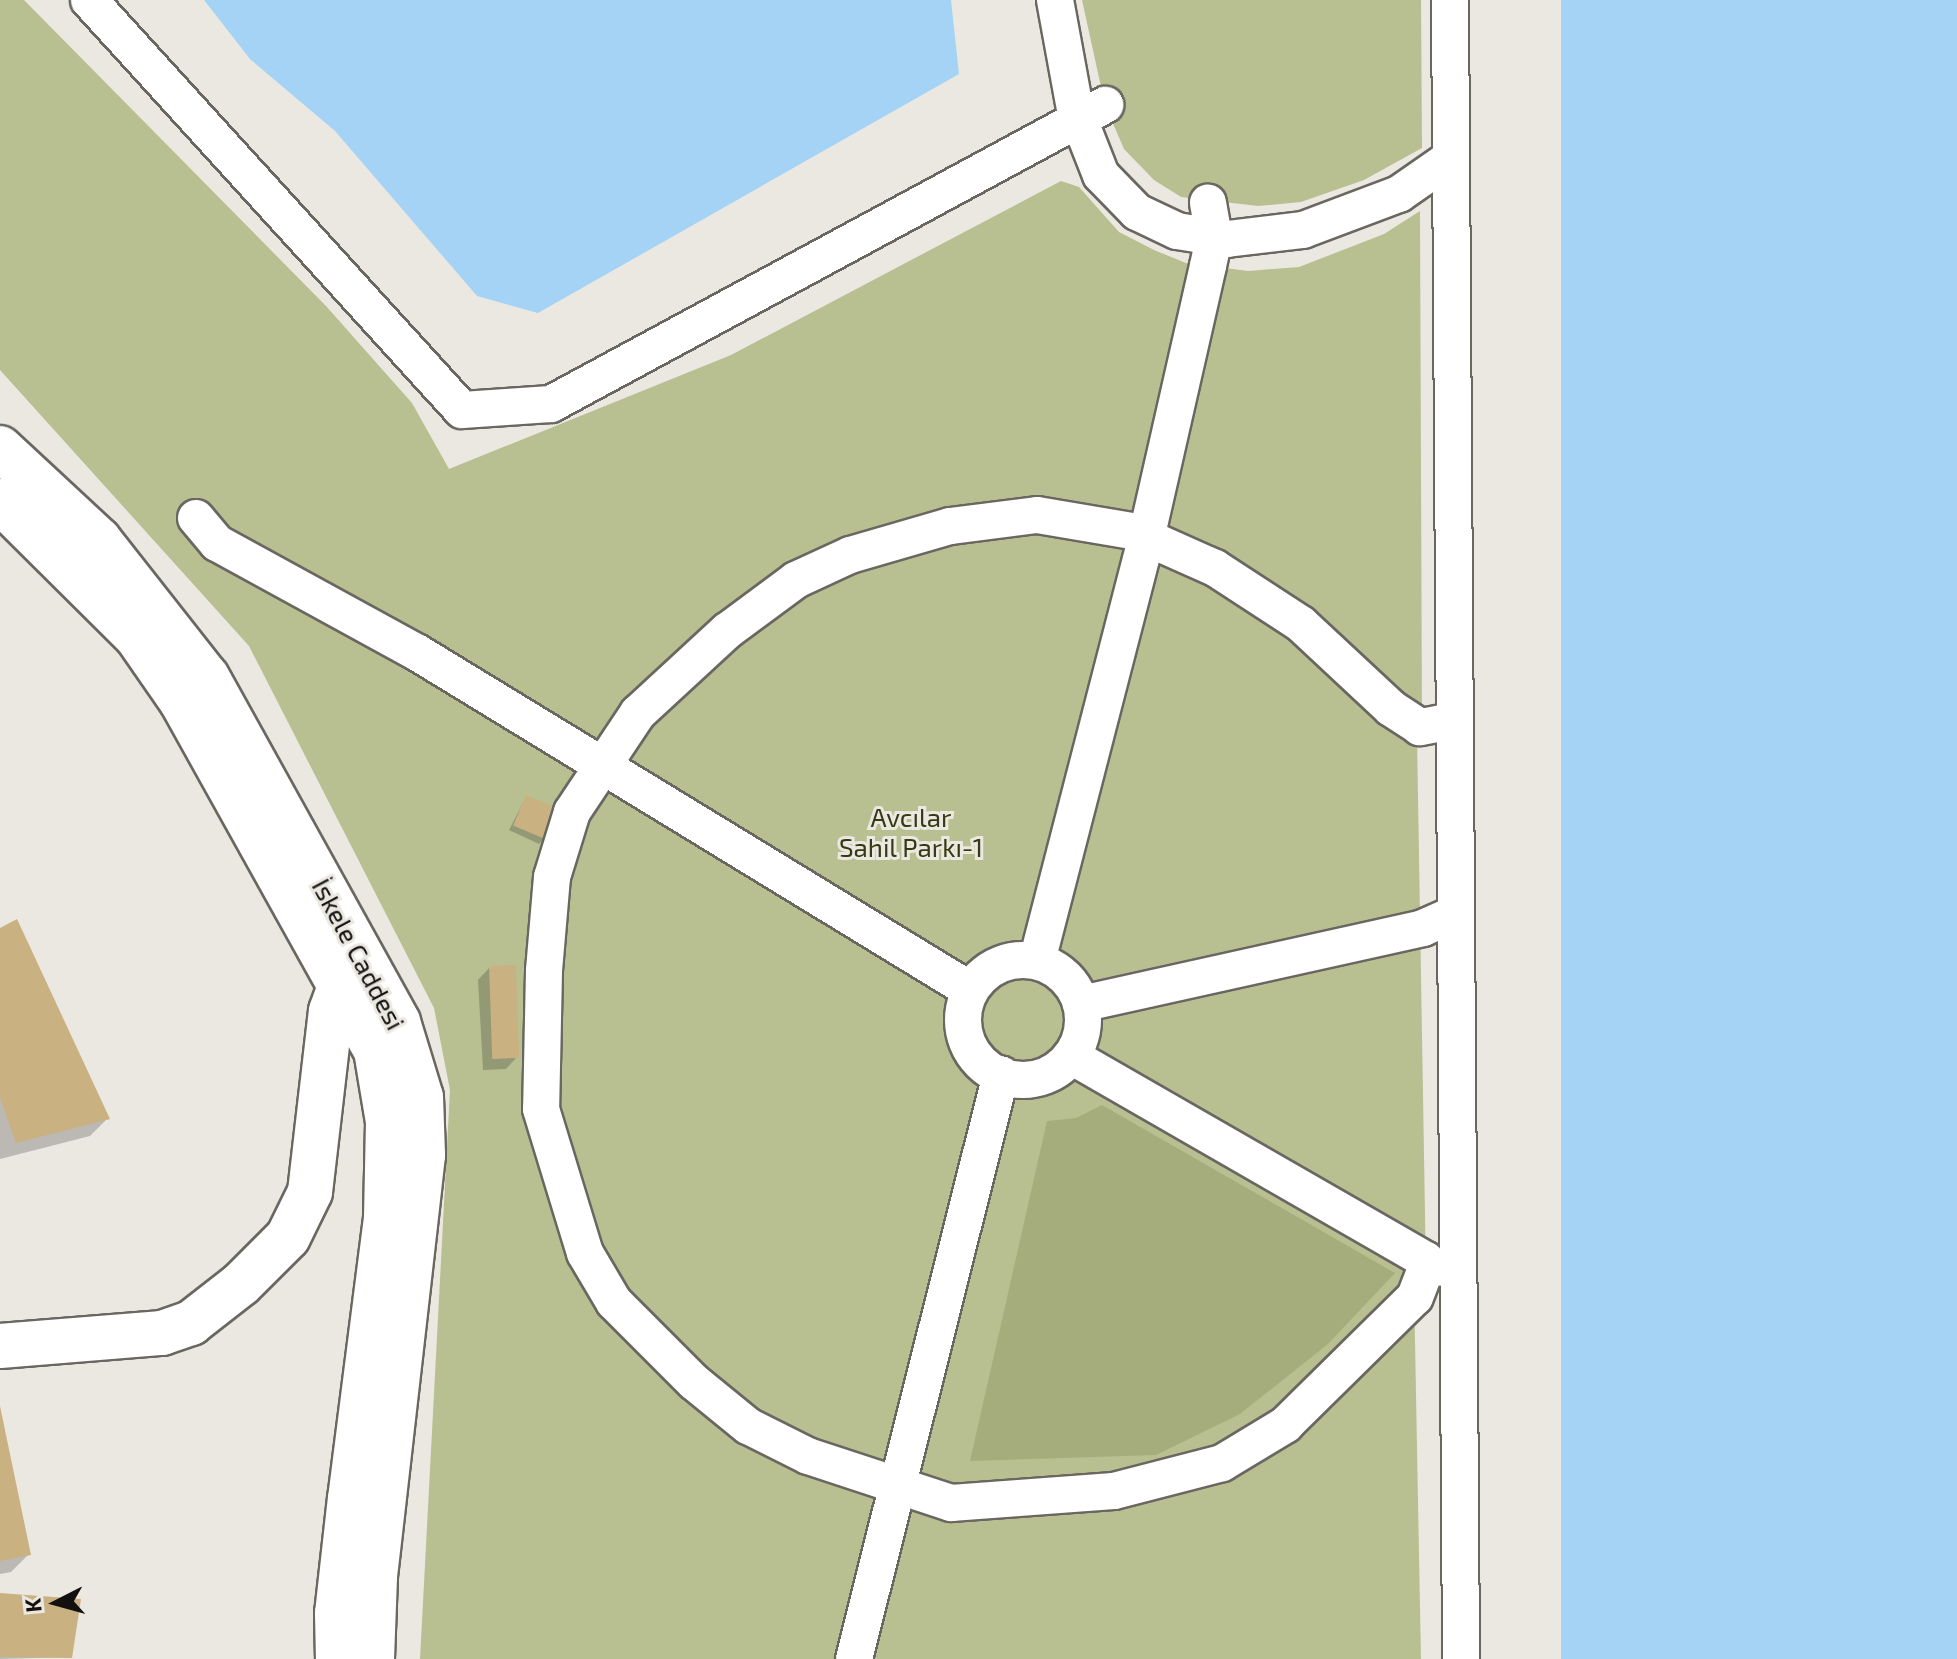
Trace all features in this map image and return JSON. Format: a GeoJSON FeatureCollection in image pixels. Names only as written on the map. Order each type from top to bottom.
{"type":"FeatureCollection","features":[{"type":"Feature","properties":{"kind":"main road","name":"İskele Caddesi"},"geometry":{"type":"LineString","coordinates":[[0,448],[99,540],[207,677],[354,973],[376,1050],[388,1122],[386,1218],[345,1541],[338,1659]]}},
{"type":"Feature","properties":{"kind":"main road","name":"İskele Caddesi"},"geometry":{"type":"LineString","coordinates":[[0,501],[137,637],[182,702],[354,973],[398,1022],[421,1097],[423,1155],[375,1577],[372,1659]]}},
{"type":"Feature","properties":{"kind":"main road"},"geometry":{"type":"LineString","coordinates":[[0,1346],[162,1333],[191,1323],[241,1284],[288,1237],[310,1192],[331,1011],[354,973]]}},
{"type":"Feature","properties":{"kind":"street"},"geometry":{"type":"LineString","coordinates":[[89,0],[462,410],[551,404],[1093,114]]}},
{"type":"Feature","properties":{"kind":"street"},"geometry":{"type":"LineString","coordinates":[[1055,0],[1093,114],[1101,175],[1137,212],[1177,231],[1211,220],[1303,230],[1399,194],[1448,160]]}},
{"type":"Feature","properties":{"kind":"street"},"geometry":{"type":"LineString","coordinates":[[1450,0],[1435,68],[1448,160],[1454,914],[1441,1268],[1461,1659]]}},
{"type":"Feature","properties":{"kind":"street"},"geometry":{"type":"LineString","coordinates":[[1037,961],[1146,537],[1211,220]]}},
{"type":"Feature","properties":{"kind":"street"},"geometry":{"type":"LineString","coordinates":[[1441,1268],[1285,1425],[1222,1463],[1114,1491],[1030,1500],[951,1503],[897,1488],[808,1456],[748,1426],[694,1382],[614,1302],[585,1253],[541,1109],[544,971],[552,877],[572,812],[600,764],[638,713],[727,631],[796,580],[850,555],[950,526],[1037,515],[1088,520],[1146,537],[1215,568],[1301,624],[1391,708],[1420,727],[1452,721]]}},
{"type":"Feature","properties":{"kind":"street"},"geometry":{"type":"LineString","coordinates":[[196,518],[217,543],[418,653],[970,990]]}},
{"type":"Feature","properties":{"kind":"street"},"geometry":{"type":"LineString","coordinates":[[1081,1004],[1423,928],[1454,914]]}},
{"type":"Feature","properties":{"kind":"street"},"geometry":{"type":"LineString","coordinates":[[1009,960],[1037,961],[1064,975],[1081,1004],[1083,1029],[1071,1056],[1047,1076],[1027,1080],[1001,1074],[974,1055],[964,1037],[962,1017],[970,990],[991,968],[1009,960]]}},
{"type":"Feature","properties":{"kind":"street"},"geometry":{"type":"LineString","coordinates":[[1071,1056],[1441,1268]]}},
{"type":"Feature","properties":{"kind":"street"},"geometry":{"type":"LineString","coordinates":[[854,1659],[1001,1074]]}},
{"type":"Feature","properties":{"kind":"green space","name":"Avcılar Sahil Parkı-1"},"geometry":{"type":"Polygon","coordinates":[[[0,0],[24,0],[326,306],[412,403],[449,469],[731,355],[1061,181],[1079,187],[1119,232],[1154,250],[1186,263],[1248,271],[1299,267],[1384,234],[1420,211],[1422,720],[1417,736],[1426,1274],[1414,1287],[1421,1659],[420,1659],[450,1090],[434,1008],[249,646],[0,370],[0,0]]]}},
{"type":"Feature","properties":{"kind":"green space"},"geometry":{"type":"Polygon","coordinates":[[[1082,0],[1421,0],[1422,148],[1364,180],[1301,202],[1258,206],[1181,197],[1154,180],[1124,149],[1105,105],[1082,0]]]}},
{"type":"Feature","properties":{"kind":"green space"},"geometry":{"type":"Polygon","coordinates":[[[1102,1105],[1395,1273],[1328,1344],[1240,1414],[1156,1455],[970,1461],[1047,1121],[1076,1118],[1102,1105]]]}},
{"type":"Feature","properties":{"kind":"water"},"geometry":{"type":"Polygon","coordinates":[[[204,0],[951,0],[959,74],[538,313],[477,296],[335,131],[250,59],[204,0]]]}},
{"type":"Feature","properties":{"kind":"water"},"geometry":{"type":"Polygon","coordinates":[[[1561,0],[1957,0],[1957,1659],[1561,1659],[1561,0]]]}},
{"type":"Feature","properties":{"kind":"building"},"geometry":{"type":"Polygon","coordinates":[[[526,795],[557,808],[544,839],[513,825],[526,795]]]}},
{"type":"Feature","properties":{"kind":"building"},"geometry":{"type":"Polygon","coordinates":[[[17,919],[110,1119],[16,1143],[0,1098],[0,928],[17,919]]]}},
{"type":"Feature","properties":{"kind":"building"},"geometry":{"type":"Polygon","coordinates":[[[516,965],[519,1058],[492,1059],[489,966],[516,965]]]}},
{"type":"Feature","properties":{"kind":"building"},"geometry":{"type":"Polygon","coordinates":[[[0,1406],[31,1555],[0,1561],[0,1406]]]}},
{"type":"Feature","properties":{"kind":"building"},"geometry":{"type":"Polygon","coordinates":[[[0,1593],[81,1599],[72,1658],[0,1657],[0,1593]]]}}]}
